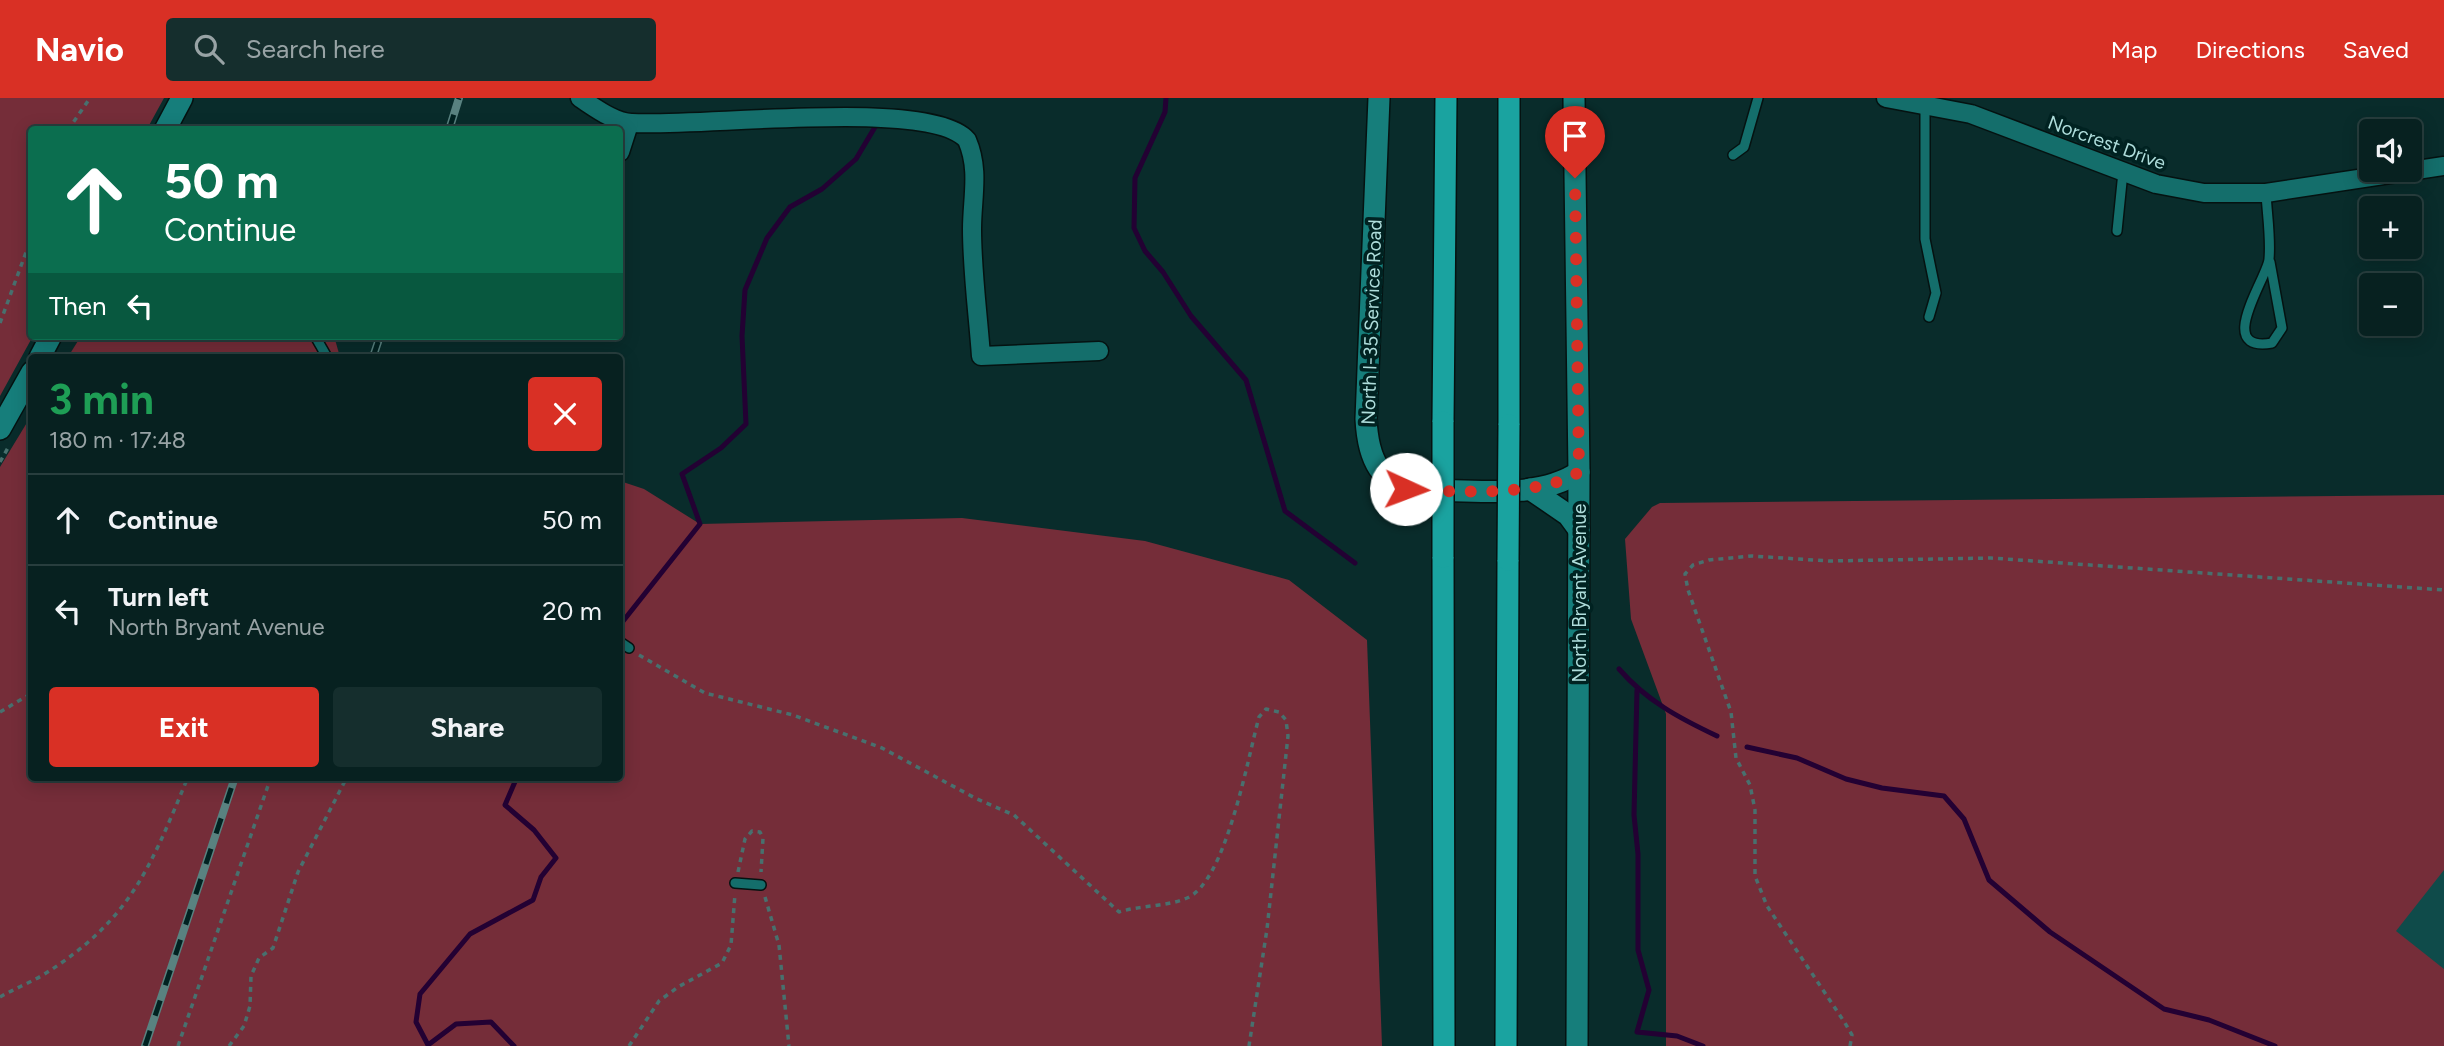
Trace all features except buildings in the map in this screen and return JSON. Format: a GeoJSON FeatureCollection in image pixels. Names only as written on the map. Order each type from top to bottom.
{"type":"FeatureCollection","features":[{"type":"Feature","properties":{"kind":"highway"},"geometry":{"type":"LineString","coordinates":[[1444,1046],[1443,422],[1446,98]]}},
{"type":"Feature","properties":{"kind":"highway"},"geometry":{"type":"LineString","coordinates":[[1506,1046],[1509,98]]}},
{"type":"Feature","properties":{"kind":"main road"},"geometry":{"type":"LineString","coordinates":[[167,126],[182,98]]}},
{"type":"Feature","properties":{"kind":"main road","name":"North I-35 Service Road"},"geometry":{"type":"LineString","coordinates":[[1379,98],[1366,419],[1370,452],[1382,473],[1406,489],[1530,489],[1564,482],[1579,472]]}},
{"type":"Feature","properties":{"kind":"main road","name":"North Bryant Avenue"},"geometry":{"type":"LineString","coordinates":[[1574,98],[1579,472],[1577,1046]]}},
{"type":"Feature","properties":{"kind":"main road"},"geometry":{"type":"LineString","coordinates":[[0,429],[28,379]]}},
{"type":"Feature","properties":{"kind":"main road"},"geometry":{"type":"LineString","coordinates":[[1530,489],[1567,515],[1579,530]]}},
{"type":"Feature","properties":{"kind":"street"},"geometry":{"type":"LineString","coordinates":[[580,98],[629,124],[854,99]]}},
{"type":"Feature","properties":{"kind":"street","name":"Norcrest Drive"},"geometry":{"type":"LineString","coordinates":[[1886,98],[1971,114],[2156,184],[2204,193],[2266,192],[2444,166]]}},
{"type":"Feature","properties":{"kind":"street"},"geometry":{"type":"LineString","coordinates":[[906,100],[933,109],[965,137],[973,159],[976,189],[972,228],[981,356],[1099,351]]}},
{"type":"Feature","properties":{"kind":"street"},"geometry":{"type":"LineString","coordinates":[[623,143],[629,124]]}},
{"type":"Feature","properties":{"kind":"lane"},"geometry":{"type":"LineString","coordinates":[[1733,155],[1744,147],[1758,98]]}},
{"type":"Feature","properties":{"kind":"lane"},"geometry":{"type":"LineString","coordinates":[[1925,106],[1925,239],[1936,293],[1929,317]]}},
{"type":"Feature","properties":{"kind":"lane"},"geometry":{"type":"LineString","coordinates":[[2117,231],[2123,172]]}},
{"type":"Feature","properties":{"kind":"lane"},"geometry":{"type":"LineString","coordinates":[[2266,192],[2270,262],[2282,328],[2272,343],[2263,345],[2246,335],[2244,324],[2260,278],[2270,262]]}},
{"type":"Feature","properties":{"kind":"lane"},"geometry":{"type":"LineString","coordinates":[[623,644],[629,648]]}},
{"type":"Feature","properties":{"kind":"lane"},"geometry":{"type":"LineString","coordinates":[[735,883],[761,885]]}},
{"type":"Feature","properties":{"kind":"path"},"geometry":{"type":"LineString","coordinates":[[71,126],[90,98]]}},
{"type":"Feature","properties":{"kind":"path"},"geometry":{"type":"LineString","coordinates":[[0,323],[28,247]]}},
{"type":"Feature","properties":{"kind":"path"},"geometry":{"type":"LineString","coordinates":[[1850,1046],[1852,1035],[1767,906],[1755,876],[1755,810],[1749,785],[1733,749],[1731,712],[1688,590],[1685,575],[1693,565],[1709,560],[1752,556],[1829,561],[1992,558],[2444,590]]}},
{"type":"Feature","properties":{"kind":"path"},"geometry":{"type":"LineString","coordinates":[[629,648],[705,693],[793,715],[882,748],[1014,816],[1119,912],[1188,898],[1205,886],[1226,841],[1259,717],[1266,709],[1279,712],[1286,720],[1288,736],[1267,929],[1249,1046]]}},
{"type":"Feature","properties":{"kind":"path"},"geometry":{"type":"LineString","coordinates":[[0,712],[28,695]]}},
{"type":"Feature","properties":{"kind":"path"},"geometry":{"type":"LineString","coordinates":[[0,997],[68,958],[94,937],[131,898],[154,860],[186,781]]}},
{"type":"Feature","properties":{"kind":"path"},"geometry":{"type":"LineString","coordinates":[[178,1046],[270,781]]}},
{"type":"Feature","properties":{"kind":"path"},"geometry":{"type":"LineString","coordinates":[[229,1046],[244,1026],[250,1006],[251,976],[259,958],[273,948],[298,872],[345,781]]}},
{"type":"Feature","properties":{"kind":"path"},"geometry":{"type":"LineString","coordinates":[[629,1046],[659,1001],[678,987],[722,963],[731,944],[735,883],[746,839],[752,831],[760,832],[763,838],[761,885],[779,945],[789,1046]]}},
{"type":"Feature","properties":{"kind":"shaded area"},"geometry":{"type":"Polygon","coordinates":[[[0,98],[164,98],[149,126],[28,126],[28,340],[31,340],[0,396],[0,98]]]}},
{"type":"Feature","properties":{"kind":"shaded area"},"geometry":{"type":"Polygon","coordinates":[[[79,340],[335,340],[339,354],[70,354],[79,340]]]}},
{"type":"Feature","properties":{"kind":"shaded area"},"geometry":{"type":"Polygon","coordinates":[[[28,421],[28,781],[623,781],[623,482],[644,489],[700,524],[962,518],[1145,541],[1289,580],[1367,640],[1382,1046],[0,1046],[0,467],[28,421]]]}},
{"type":"Feature","properties":{"kind":"shaded area"},"geometry":{"type":"Polygon","coordinates":[[[2444,495],[2444,1046],[1666,1046],[1666,714],[1631,619],[1625,539],[1652,507],[1660,503],[2444,495]]]}},
{"type":"Feature","properties":{"kind":"waterway"},"geometry":{"type":"LineString","coordinates":[[1166,98],[1165,112],[1135,178],[1134,228],[1145,251],[1163,272],[1191,316],[1246,380],[1285,511],[1355,563]]}},
{"type":"Feature","properties":{"kind":"waterway"},"geometry":{"type":"LineString","coordinates":[[623,621],[700,524],[682,474],[721,448],[746,424],[742,336],[745,290],[767,238],[790,207],[822,189],[856,159],[878,122]]}},
{"type":"Feature","properties":{"kind":"waterway"},"geometry":{"type":"LineString","coordinates":[[1619,669],[1664,708],[1717,736]]}},
{"type":"Feature","properties":{"kind":"waterway"},"geometry":{"type":"LineString","coordinates":[[1637,690],[1634,815],[1638,854],[1638,950],[1649,990],[1637,1032],[1677,1036],[1703,1046]]}},
{"type":"Feature","properties":{"kind":"waterway"},"geometry":{"type":"LineString","coordinates":[[1747,747],[1797,758],[1846,779],[1882,788],[1944,796],[1964,819],[1989,880],[2050,932],[2164,1009],[2209,1020],[2275,1046]]}},
{"type":"Feature","properties":{"kind":"waterway"},"geometry":{"type":"LineString","coordinates":[[514,1046],[491,1022],[456,1024],[428,1045],[416,1022],[420,994],[470,934],[533,900],[541,877],[556,858],[534,830],[505,805],[515,781]]}},
{"type":"Feature","properties":{"kind":"railway"},"geometry":{"type":"LineString","coordinates":[[450,126],[459,98]]}},
{"type":"Feature","properties":{"kind":"railway"},"geometry":{"type":"LineString","coordinates":[[374,354],[379,340]]}},
{"type":"Feature","properties":{"kind":"railway"},"geometry":{"type":"LineString","coordinates":[[145,1046],[234,781]]}},
{"type":"Feature","properties":{"kind":"route"},"geometry":{"type":"LineString","coordinates":[[1406,489],[1530,489],[1564,482],[1579,472],[1575,178]]}}]}
